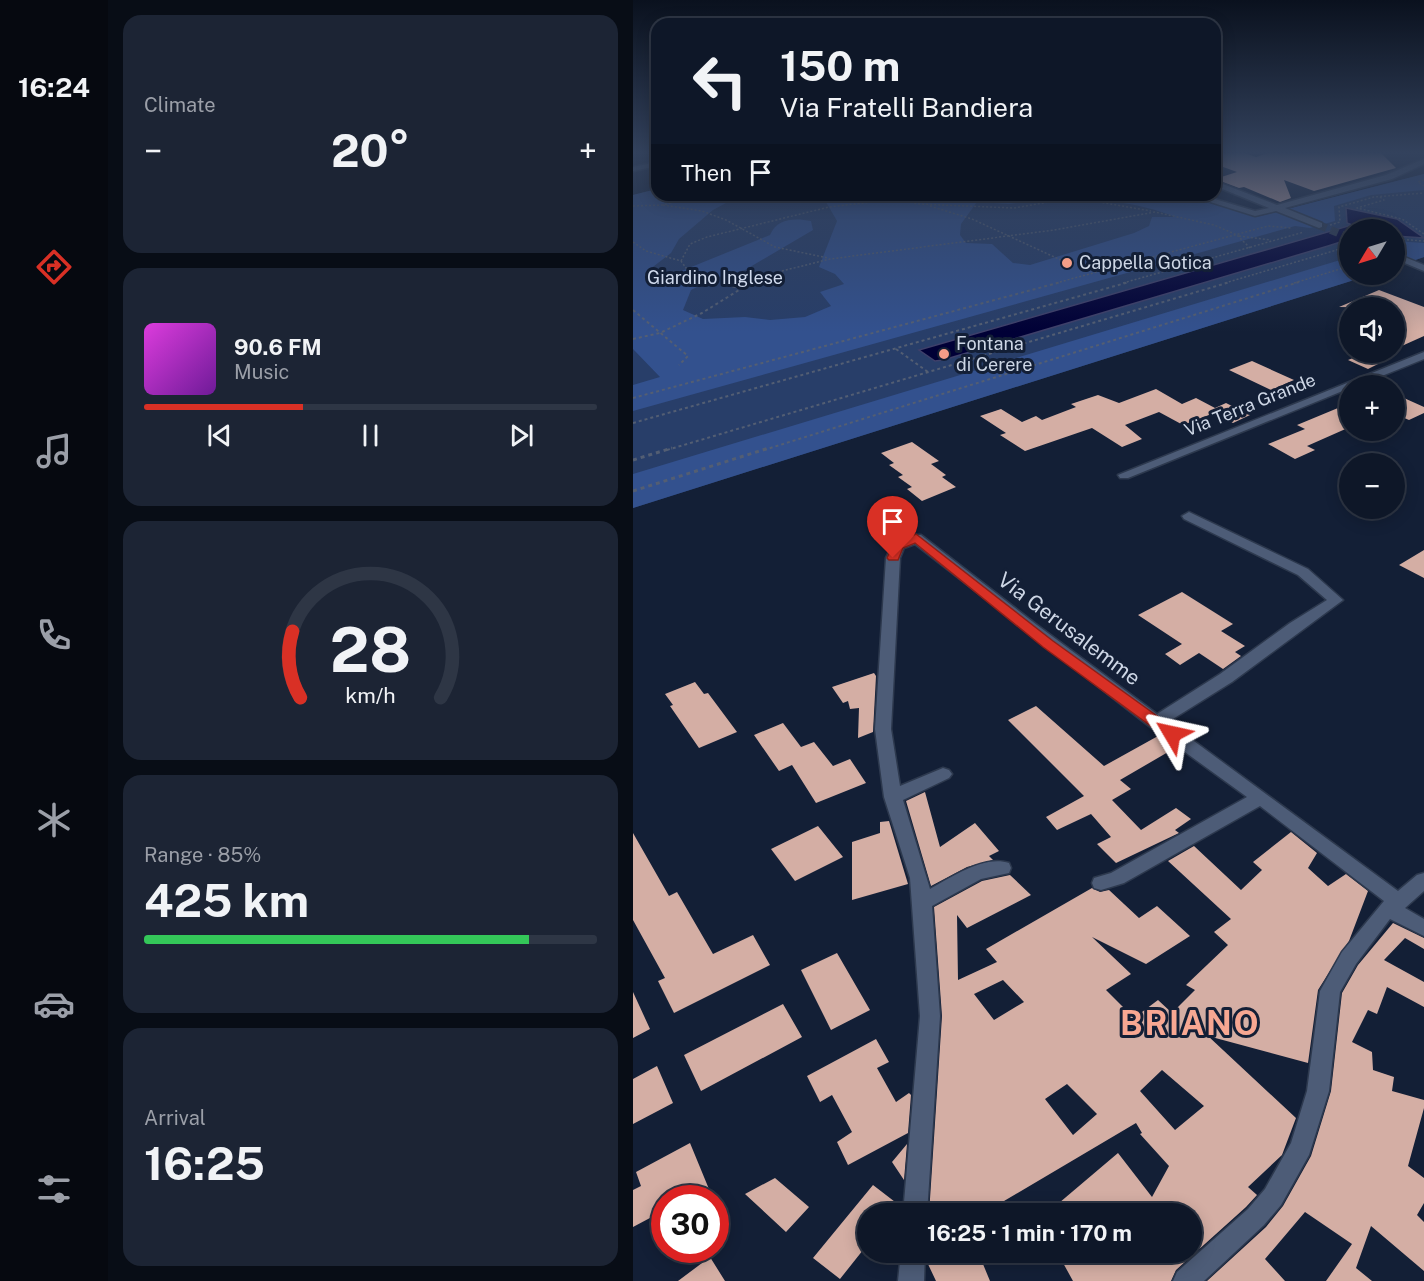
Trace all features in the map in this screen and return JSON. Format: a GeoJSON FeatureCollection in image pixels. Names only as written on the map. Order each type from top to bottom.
{"type":"FeatureCollection","features":[{"type":"Feature","properties":{"kind":"street"},"geometry":{"type":"LineString","coordinates":[[1248,212],[1255,214],[1262,212]]}},
{"type":"Feature","properties":{"kind":"street"},"geometry":{"type":"LineString","coordinates":[[1288,212],[1319,225]]}},
{"type":"Feature","properties":{"kind":"street"},"geometry":{"type":"LineString","coordinates":[[1405,260],[1424,268]]}},
{"type":"Feature","properties":{"kind":"street","name":"Via Terra Grande"},"geometry":{"type":"LineString","coordinates":[[1124,475],[1424,355]]}},
{"type":"Feature","properties":{"kind":"street"},"geometry":{"type":"LineString","coordinates":[[1155,722],[1226,678],[1295,626],[1336,600],[1303,572],[1189,516]]}},
{"type":"Feature","properties":{"kind":"street","name":"Via Gerusalemme"},"geometry":{"type":"LineString","coordinates":[[893,797],[883,729],[893,558],[898,546],[916,538],[1048,644],[1359,870],[1392,905],[1424,928]]}},
{"type":"Feature","properties":{"kind":"street"},"geometry":{"type":"LineString","coordinates":[[916,1203],[930,1016],[922,902],[918,878],[893,797],[943,774]]}},
{"type":"Feature","properties":{"kind":"street"},"geometry":{"type":"LineString","coordinates":[[1101,882],[1117,878],[1260,798]]}},
{"type":"Feature","properties":{"kind":"street"},"geometry":{"type":"LineString","coordinates":[[922,902],[977,873],[1002,868]]}},
{"type":"Feature","properties":{"kind":"street"},"geometry":{"type":"LineString","coordinates":[[1186,1281],[1256,1217],[1273,1197],[1301,1147],[1318,1091],[1330,991],[1349,958],[1392,905],[1424,880]]}},
{"type":"Feature","properties":{"kind":"street"},"geometry":{"type":"LineString","coordinates":[[910,1281],[912,1263]]}},
{"type":"Feature","properties":{"kind":"path"},"geometry":{"type":"LineString","coordinates":[[704,212],[744,229],[775,247],[821,255],[830,259]]}},
{"type":"Feature","properties":{"kind":"path"},"geometry":{"type":"LineString","coordinates":[[681,261],[690,244],[707,237],[811,212]]}},
{"type":"Feature","properties":{"kind":"path"},"geometry":{"type":"LineString","coordinates":[[952,212],[1063,261]]}},
{"type":"Feature","properties":{"kind":"path"},"geometry":{"type":"LineString","coordinates":[[633,339],[660,333],[702,313],[740,288],[782,271],[830,259],[1155,212],[1182,216],[1236,235],[1275,241]]}},
{"type":"Feature","properties":{"kind":"path"},"geometry":{"type":"LineString","coordinates":[[1330,225],[1340,222],[1339,212]]}},
{"type":"Feature","properties":{"kind":"path"},"geometry":{"type":"LineString","coordinates":[[1374,212],[1398,217],[1424,234]]}},
{"type":"Feature","properties":{"kind":"path"},"geometry":{"type":"LineString","coordinates":[[633,398],[1268,226],[1310,231],[633,423]]}},
{"type":"Feature","properties":{"kind":"path"},"geometry":{"type":"LineString","coordinates":[[1236,235],[1250,248]]}},
{"type":"Feature","properties":{"kind":"path"},"geometry":{"type":"LineString","coordinates":[[1405,240],[1424,241]]}},
{"type":"Feature","properties":{"kind":"path"},"geometry":{"type":"LineString","coordinates":[[633,242],[646,251],[681,261],[693,279],[740,288]]}},
{"type":"Feature","properties":{"kind":"path"},"geometry":{"type":"LineString","coordinates":[[633,460],[1339,250]]}},
{"type":"Feature","properties":{"kind":"path"},"geometry":{"type":"LineString","coordinates":[[633,491],[1339,269]]}},
{"type":"Feature","properties":{"kind":"path"},"geometry":{"type":"LineString","coordinates":[[633,310],[688,356],[679,365]]}},
{"type":"Feature","properties":{"kind":"path"},"geometry":{"type":"LineString","coordinates":[[895,348],[928,372]]}},
{"type":"Feature","properties":{"kind":"green space","name":"Giardino Inglese"},"geometry":{"type":"Polygon","coordinates":[[[633,212],[1239,212],[1256,217],[1276,212],[1424,212],[1424,257],[1405,264],[1405,219],[1339,219],[1339,285],[633,508],[633,212]]]}},
{"type":"Feature","properties":{"kind":"green space","name":"Giardino Inglese"},"geometry":{"type":"Polygon","coordinates":[[[633,212],[711,212],[679,239],[671,253],[645,273],[646,278],[674,274],[770,235],[777,225],[787,220],[811,221],[813,230],[745,270],[715,278],[691,290],[683,310],[703,319],[745,317],[770,320],[805,317],[831,306],[820,292],[844,284],[835,274],[819,267],[837,221],[832,212],[970,212],[961,224],[960,235],[966,243],[992,244],[1013,263],[1030,265],[1134,233],[1149,226],[1152,217],[1175,217],[1160,212],[1239,212],[1256,217],[1276,212],[1334,212],[1335,221],[1310,228],[1295,226],[633,411],[633,385],[660,377],[633,349],[633,212]]]}},
{"type":"Feature","properties":{"kind":"green space"},"geometry":{"type":"Polygon","coordinates":[[[1405,242],[1424,243],[1424,257],[1405,264],[1405,242]]]}},
{"type":"Feature","properties":{"kind":"green space"},"geometry":{"type":"Polygon","coordinates":[[[1339,260],[1339,285],[633,508],[633,474],[1339,260]]]}},
{"type":"Feature","properties":{"kind":"shaded area"},"geometry":{"type":"Polygon","coordinates":[[[1346,212],[1364,212],[1397,219],[1347,219],[1346,212]]]}},
{"type":"Feature","properties":{"kind":"shaded area"},"geometry":{"type":"Polygon","coordinates":[[[1405,225],[1424,238],[1405,237],[1405,225]]]}},
{"type":"Feature","properties":{"kind":"shaded area"},"geometry":{"type":"Polygon","coordinates":[[[1339,229],[1339,242],[943,360],[935,361],[919,350],[1339,229]]]}},
{"type":"Feature","properties":{"kind":"building"},"geometry":{"type":"Polygon","coordinates":[[[1379,290],[1398,297],[1363,297],[1379,290]]]}},
{"type":"Feature","properties":{"kind":"building"},"geometry":{"type":"Polygon","coordinates":[[[1405,300],[1424,307],[1424,336],[1405,345],[1405,300]]]}},
{"type":"Feature","properties":{"kind":"building"},"geometry":{"type":"Polygon","coordinates":[[[1252,361],[1294,380],[1271,390],[1229,370],[1252,361]]]}},
{"type":"Feature","properties":{"kind":"building"},"geometry":{"type":"Polygon","coordinates":[[[1355,363],[1380,363],[1368,369],[1355,363]]]}},
{"type":"Feature","properties":{"kind":"building"},"geometry":{"type":"Polygon","coordinates":[[[1156,389],[1182,404],[1196,398],[1215,408],[1226,403],[1250,415],[1233,423],[1214,413],[1183,425],[1159,412],[1125,425],[1142,439],[1122,447],[1092,428],[1025,451],[1000,435],[1006,433],[980,416],[1001,409],[1022,422],[1036,416],[1042,420],[1076,407],[1071,404],[1098,395],[1119,403],[1156,389]]]}},
{"type":"Feature","properties":{"kind":"building"},"geometry":{"type":"Polygon","coordinates":[[[1405,398],[1424,407],[1424,413],[1409,420],[1405,418],[1405,398]]]}},
{"type":"Feature","properties":{"kind":"building"},"geometry":{"type":"Polygon","coordinates":[[[1339,408],[1339,432],[1307,446],[1315,450],[1295,459],[1268,444],[1305,429],[1297,425],[1339,408]]]}},
{"type":"Feature","properties":{"kind":"building"},"geometry":{"type":"Polygon","coordinates":[[[912,442],[939,461],[931,464],[946,475],[942,477],[956,487],[922,501],[907,489],[912,487],[898,477],[903,475],[889,465],[894,463],[881,453],[912,442]]]}},
{"type":"Feature","properties":{"kind":"building"},"geometry":{"type":"Polygon","coordinates":[[[1424,550],[1424,578],[1399,565],[1424,550]]]}},
{"type":"Feature","properties":{"kind":"building"},"geometry":{"type":"Polygon","coordinates":[[[1182,592],[1233,624],[1221,631],[1245,646],[1235,652],[1241,656],[1223,669],[1199,653],[1180,665],[1165,654],[1182,644],[1138,615],[1182,592]]]}},
{"type":"Feature","properties":{"kind":"building"},"geometry":{"type":"Polygon","coordinates":[[[874,673],[876,676],[873,732],[858,738],[859,708],[850,709],[848,701],[843,703],[832,687],[874,673]]]}},
{"type":"Feature","properties":{"kind":"building"},"geometry":{"type":"Polygon","coordinates":[[[695,682],[704,694],[708,693],[737,732],[699,748],[670,706],[673,705],[665,694],[695,682]]]}},
{"type":"Feature","properties":{"kind":"building"},"geometry":{"type":"Polygon","coordinates":[[[1036,706],[1104,766],[1158,736],[1175,748],[1120,780],[1131,789],[1112,800],[1141,830],[1176,808],[1191,819],[1175,830],[1179,833],[1116,863],[1097,844],[1111,837],[1091,814],[1057,830],[1046,817],[1084,796],[1008,720],[1036,706]]]}},
{"type":"Feature","properties":{"kind":"building"},"geometry":{"type":"Polygon","coordinates":[[[783,723],[801,747],[814,742],[833,766],[850,759],[866,783],[816,803],[792,765],[779,771],[754,735],[783,723]]]}},
{"type":"Feature","properties":{"kind":"building"},"geometry":{"type":"Polygon","coordinates":[[[925,792],[940,847],[975,823],[999,851],[989,856],[993,860],[967,867],[931,886],[906,801],[925,792]]]}},
{"type":"Feature","properties":{"kind":"building"},"geometry":{"type":"Polygon","coordinates":[[[889,821],[908,884],[852,900],[852,842],[880,833],[880,822],[889,821]]]}},
{"type":"Feature","properties":{"kind":"building"},"geometry":{"type":"Polygon","coordinates":[[[818,826],[843,857],[795,881],[771,849],[818,826]]]}},
{"type":"Feature","properties":{"kind":"building"},"geometry":{"type":"Polygon","coordinates":[[[1291,832],[1317,853],[1308,868],[1328,886],[1346,874],[1368,891],[1349,941],[1318,990],[1308,1063],[1208,1036],[1296,1118],[1282,1155],[1248,1187],[1257,1195],[1246,1207],[1202,1247],[1202,1203],[1059,1203],[1118,1153],[1152,1197],[1169,1166],[1140,1134],[1142,1133],[1136,1123],[1001,1203],[930,1203],[942,1016],[934,907],[982,881],[1010,875],[1031,895],[967,928],[957,915],[958,980],[997,962],[986,949],[1092,888],[1100,892],[1109,890],[1139,918],[1157,906],[1190,936],[1146,964],[1092,937],[1131,974],[1106,990],[1134,1018],[1158,1000],[1172,1013],[1195,990],[1186,985],[1228,945],[1214,932],[1231,919],[1168,861],[1194,846],[1241,890],[1262,870],[1253,862],[1291,832]],[[1003,980],[974,994],[994,1020],[1024,1002],[1003,980]],[[1162,1070],[1140,1091],[1175,1130],[1204,1106],[1162,1070]],[[1067,1084],[1045,1099],[1073,1135],[1097,1114],[1067,1084]]]}},
{"type":"Feature","properties":{"kind":"building"},"geometry":{"type":"Polygon","coordinates":[[[633,833],[669,896],[677,892],[713,954],[753,935],[770,965],[674,1013],[658,981],[665,978],[633,920],[633,833]]]}},
{"type":"Feature","properties":{"kind":"building"},"geometry":{"type":"Polygon","coordinates":[[[1393,923],[1424,938],[1424,949],[1405,938],[1384,960],[1424,982],[1424,1007],[1387,987],[1377,1014],[1368,1010],[1352,1042],[1372,1052],[1373,1070],[1394,1077],[1392,1091],[1424,1100],[1424,1108],[1408,1166],[1424,1178],[1424,1203],[1417,1215],[1424,1222],[1424,1271],[1371,1226],[1356,1268],[1372,1281],[1326,1281],[1352,1244],[1305,1212],[1265,1259],[1285,1281],[1207,1281],[1266,1227],[1283,1206],[1311,1156],[1331,1091],[1342,993],[1358,965],[1393,923]]]}},
{"type":"Feature","properties":{"kind":"building"},"geometry":{"type":"Polygon","coordinates":[[[837,953],[870,1010],[831,1030],[801,970],[837,953]]]}},
{"type":"Feature","properties":{"kind":"building"},"geometry":{"type":"Polygon","coordinates":[[[633,992],[650,1029],[633,1038],[633,992]]]}},
{"type":"Feature","properties":{"kind":"building"},"geometry":{"type":"Polygon","coordinates":[[[783,1004],[802,1037],[701,1091],[684,1055],[783,1004]]]}},
{"type":"Feature","properties":{"kind":"building"},"geometry":{"type":"Polygon","coordinates":[[[876,1039],[889,1062],[877,1068],[896,1102],[909,1093],[911,1095],[908,1133],[848,1165],[837,1142],[852,1132],[832,1095],[820,1102],[807,1076],[876,1039]]]}},
{"type":"Feature","properties":{"kind":"building"},"geometry":{"type":"Polygon","coordinates":[[[657,1066],[673,1103],[633,1124],[633,1079],[657,1066]]]}},
{"type":"Feature","properties":{"kind":"building"},"geometry":{"type":"Polygon","coordinates":[[[690,1143],[707,1185],[651,1185],[651,1217],[633,1227],[633,1190],[641,1186],[636,1172],[690,1143]]]}},
{"type":"Feature","properties":{"kind":"building"},"geometry":{"type":"Polygon","coordinates":[[[907,1144],[904,1180],[892,1162],[907,1144]]]}},
{"type":"Feature","properties":{"kind":"building"},"geometry":{"type":"Polygon","coordinates":[[[775,1178],[809,1207],[786,1232],[745,1194],[775,1178]]]}},
{"type":"Feature","properties":{"kind":"building"},"geometry":{"type":"Polygon","coordinates":[[[873,1185],[896,1203],[858,1203],[873,1185]]]}},
{"type":"Feature","properties":{"kind":"building"},"geometry":{"type":"Polygon","coordinates":[[[857,1204],[857,1258],[840,1279],[813,1258],[857,1204]]]}},
{"type":"Feature","properties":{"kind":"building"},"geometry":{"type":"Polygon","coordinates":[[[702,1263],[714,1263],[725,1281],[678,1281],[702,1263]]]}},
{"type":"Feature","properties":{"kind":"building"},"geometry":{"type":"Polygon","coordinates":[[[927,1263],[983,1263],[990,1281],[936,1281],[927,1263]]]}},
{"type":"Feature","properties":{"kind":"building"},"geometry":{"type":"Polygon","coordinates":[[[1063,1263],[1184,1263],[1176,1270],[1171,1281],[1073,1281],[1063,1263]]]}},
{"type":"Feature","properties":{"kind":"tunnel"},"geometry":{"type":"LineString","coordinates":[[1319,225],[1339,233]]}},
{"type":"Feature","properties":{"kind":"place","name":"Cappella Gotica"},"geometry":{"type":"Point","coordinates":[1067,263]}},
{"type":"Feature","properties":{"kind":"place","name":"Fontana di Cerere"},"geometry":{"type":"Point","coordinates":[944,354]}},
{"type":"Feature","properties":{"kind":"district","name":"BRIANO"},"geometry":{"type":"Point","coordinates":[1190,1023]}},
{"type":"Feature","properties":{"kind":"route"},"geometry":{"type":"LineString","coordinates":[[893,558],[898,546],[916,538],[1048,644],[1172,734]]}}]}
